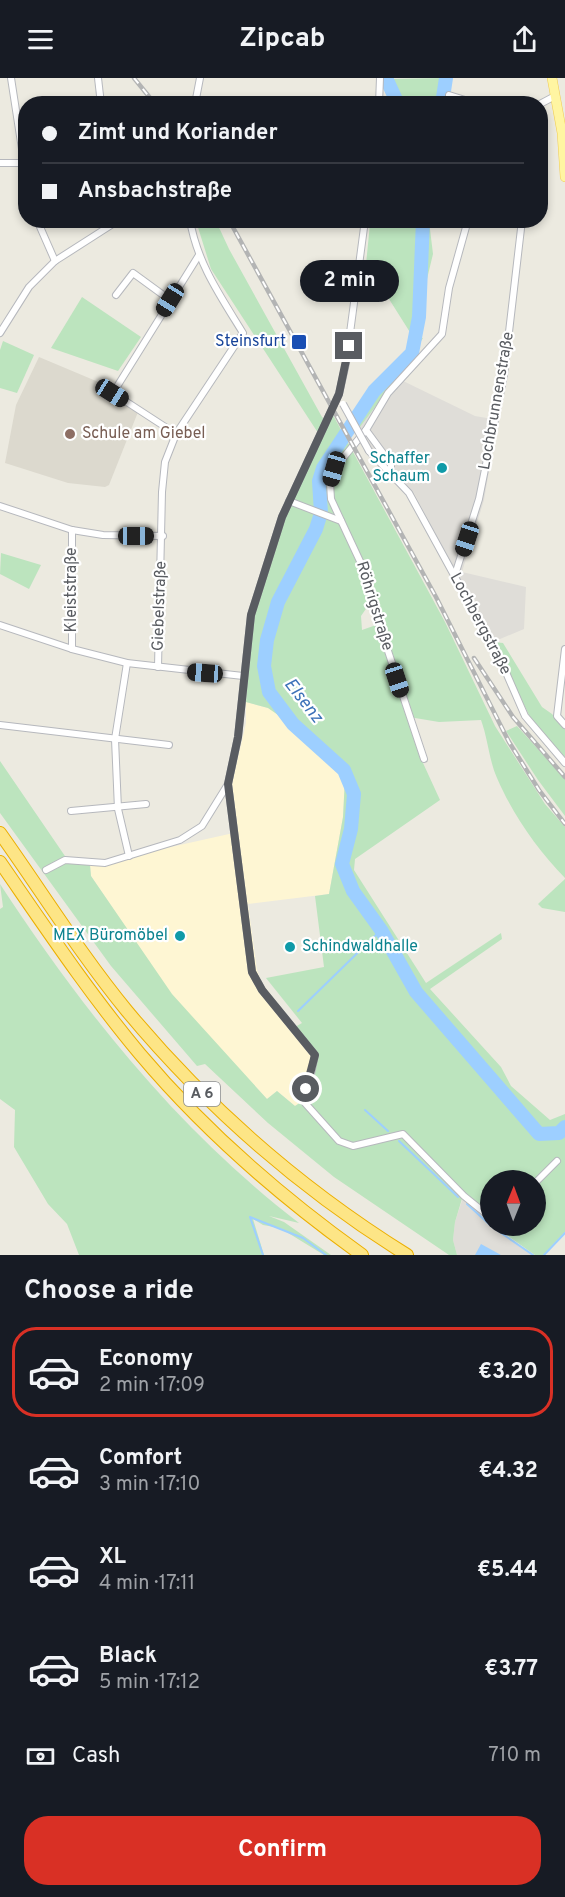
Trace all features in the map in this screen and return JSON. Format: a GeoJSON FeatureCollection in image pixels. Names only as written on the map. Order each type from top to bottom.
{"type":"FeatureCollection","features":[{"type":"Feature","properties":{"kind":"highway","name":"A 6"},"geometry":{"type":"LineString","coordinates":[[0,833],[126,1009],[208,1099],[298,1179],[407,1255]]}},
{"type":"Feature","properties":{"kind":"highway","name":"A 6"},"geometry":{"type":"LineString","coordinates":[[0,862],[109,1016],[183,1101],[254,1169],[362,1255]]}},
{"type":"Feature","properties":{"kind":"main road"},"geometry":{"type":"LineString","coordinates":[[552,78],[565,177]]}},
{"type":"Feature","properties":{"kind":"street"},"geometry":{"type":"LineString","coordinates":[[11,78],[18,124]]}},
{"type":"Feature","properties":{"kind":"street"},"geometry":{"type":"LineString","coordinates":[[98,78],[100,96]]}},
{"type":"Feature","properties":{"kind":"street"},"geometry":{"type":"LineString","coordinates":[[197,96],[200,78]]}},
{"type":"Feature","properties":{"kind":"street"},"geometry":{"type":"LineString","coordinates":[[379,96],[380,78]]}},
{"type":"Feature","properties":{"kind":"street"},"geometry":{"type":"LineString","coordinates":[[548,100],[555,96]]}},
{"type":"Feature","properties":{"kind":"street"},"geometry":{"type":"LineString","coordinates":[[0,163],[18,163]]}},
{"type":"Feature","properties":{"kind":"street"},"geometry":{"type":"LineString","coordinates":[[41,228],[55,261]]}},
{"type":"Feature","properties":{"kind":"street"},"geometry":{"type":"LineString","coordinates":[[0,333],[28,287],[55,261],[106,228]]}},
{"type":"Feature","properties":{"kind":"street"},"geometry":{"type":"LineString","coordinates":[[176,434],[112,393],[199,255],[192,228]]}},
{"type":"Feature","properties":{"kind":"street"},"geometry":{"type":"LineString","coordinates":[[364,228],[346,363],[339,394],[289,501],[267,555],[251,615],[238,737],[228,784],[252,972],[262,990],[315,1055],[305,1103],[339,1141],[353,1146],[403,1134],[464,1196],[480,1209]]}},
{"type":"Feature","properties":{"kind":"street","name":"Röhrigstraße"},"geometry":{"type":"LineString","coordinates":[[424,759],[379,624],[365,572],[331,499],[330,483],[334,469],[366,430],[387,393],[442,334],[449,288],[466,228]]}},
{"type":"Feature","properties":{"kind":"street","name":"Lochbrunnenstraße"},"geometry":{"type":"LineString","coordinates":[[454,578],[479,499],[504,375],[521,228]]}},
{"type":"Feature","properties":{"kind":"street","name":"Giebelstraße"},"geometry":{"type":"LineString","coordinates":[[158,667],[162,492],[165,462],[176,434],[243,333],[205,271],[199,255]]}},
{"type":"Feature","properties":{"kind":"street"},"geometry":{"type":"LineString","coordinates":[[116,295],[133,273],[170,300]]}},
{"type":"Feature","properties":{"kind":"street","name":"Lochbergstraße"},"geometry":{"type":"LineString","coordinates":[[339,394],[369,451],[409,493],[501,661],[525,716],[565,763]]}},
{"type":"Feature","properties":{"kind":"street"},"geometry":{"type":"LineString","coordinates":[[366,430],[391,464],[391,475]]}},
{"type":"Feature","properties":{"kind":"street"},"geometry":{"type":"LineString","coordinates":[[289,501],[341,521]]}},
{"type":"Feature","properties":{"kind":"street"},"geometry":{"type":"LineString","coordinates":[[0,506],[72,530],[103,535],[162,536]]}},
{"type":"Feature","properties":{"kind":"street","name":"Kleiststraße"},"geometry":{"type":"LineString","coordinates":[[72,530],[72,649]]}},
{"type":"Feature","properties":{"kind":"street"},"geometry":{"type":"LineString","coordinates":[[0,625],[72,649],[127,663],[243,676]]}},
{"type":"Feature","properties":{"kind":"street"},"geometry":{"type":"LineString","coordinates":[[565,649],[557,716],[565,725]]}},
{"type":"Feature","properties":{"kind":"street"},"geometry":{"type":"LineString","coordinates":[[127,663],[115,739],[118,808],[129,856]]}},
{"type":"Feature","properties":{"kind":"street"},"geometry":{"type":"LineString","coordinates":[[0,725],[169,745]]}},
{"type":"Feature","properties":{"kind":"street"},"geometry":{"type":"LineString","coordinates":[[46,870],[65,860],[105,863],[180,840],[202,826],[228,784]]}},
{"type":"Feature","properties":{"kind":"street"},"geometry":{"type":"LineString","coordinates":[[71,811],[146,804]]}},
{"type":"Feature","properties":{"kind":"street"},"geometry":{"type":"LineString","coordinates":[[546,1172],[557,1161]]}},
{"type":"Feature","properties":{"kind":"shaded area","name":"Schule am Giebel"},"geometry":{"type":"Polygon","coordinates":[[[39,357],[108,386],[109,395],[138,412],[109,485],[105,487],[68,483],[5,463],[16,405],[39,357]]]}},
{"type":"Feature","properties":{"kind":"shaded area"},"geometry":{"type":"Polygon","coordinates":[[[397,378],[475,416],[498,420],[484,500],[462,572],[526,587],[524,629],[493,642],[414,493],[381,468],[360,427],[397,378]]]}},
{"type":"Feature","properties":{"kind":"shaded area"},"geometry":{"type":"Polygon","coordinates":[[[246,702],[268,708],[281,717],[345,778],[343,817],[329,894],[248,904],[257,970],[262,983],[317,1053],[316,1067],[307,1098],[295,1106],[277,1091],[267,1099],[171,994],[91,876],[90,865],[238,832],[232,784],[246,723],[246,702]]]}},
{"type":"Feature","properties":{"kind":"shaded area"},"geometry":{"type":"Polygon","coordinates":[[[465,1191],[480,1212],[480,1236],[506,1236],[535,1255],[457,1255],[453,1240],[455,1222],[465,1191]]]}},
{"type":"Feature","properties":{"kind":"green space"},"geometry":{"type":"Polygon","coordinates":[[[443,78],[440,96],[396,96],[387,79],[443,78]]]}},
{"type":"Feature","properties":{"kind":"green space"},"geometry":{"type":"Polygon","coordinates":[[[198,228],[219,228],[322,417],[329,423],[333,415],[445,622],[495,726],[545,804],[565,827],[565,878],[535,843],[503,792],[494,771],[481,720],[439,722],[409,717],[423,763],[440,800],[355,859],[354,870],[426,983],[501,933],[502,939],[430,989],[501,1067],[511,1086],[550,1120],[565,1114],[565,1232],[543,1255],[535,1255],[508,1236],[546,1236],[546,1170],[480,1170],[480,1211],[464,1192],[455,1222],[453,1240],[457,1255],[449,1255],[334,1177],[268,1123],[205,1064],[197,1066],[111,966],[0,813],[0,761],[67,859],[90,865],[91,876],[172,994],[267,1099],[277,1091],[295,1106],[307,1098],[316,1067],[317,1054],[295,1027],[302,1023],[266,978],[324,967],[315,896],[329,894],[343,817],[345,778],[281,717],[268,708],[246,702],[253,619],[258,597],[272,550],[322,439],[211,269],[198,228]],[[372,600],[361,616],[362,630],[379,624],[372,600]]]}},
{"type":"Feature","properties":{"kind":"green space"},"geometry":{"type":"Polygon","coordinates":[[[370,228],[430,228],[433,254],[413,337],[389,299],[391,275],[365,274],[370,228]]]}},
{"type":"Feature","properties":{"kind":"green space"},"geometry":{"type":"Polygon","coordinates":[[[82,297],[141,337],[118,371],[51,348],[82,297]]]}},
{"type":"Feature","properties":{"kind":"green space"},"geometry":{"type":"Polygon","coordinates":[[[413,337],[423,338],[397,378],[360,427],[352,414],[386,374],[408,359],[413,337]]]}},
{"type":"Feature","properties":{"kind":"green space"},"geometry":{"type":"Polygon","coordinates":[[[3,341],[34,355],[17,393],[0,388],[0,350],[3,341]]]}},
{"type":"Feature","properties":{"kind":"green space"},"geometry":{"type":"Polygon","coordinates":[[[1,553],[41,565],[29,589],[0,574],[1,553]]]}},
{"type":"Feature","properties":{"kind":"green space"},"geometry":{"type":"Polygon","coordinates":[[[493,642],[503,643],[542,707],[565,728],[565,757],[532,721],[493,642]]]}},
{"type":"Feature","properties":{"kind":"green space"},"geometry":{"type":"Polygon","coordinates":[[[517,726],[565,779],[565,816],[506,731],[517,726]]]}},
{"type":"Feature","properties":{"kind":"green space"},"geometry":{"type":"Polygon","coordinates":[[[565,879],[565,912],[542,908],[538,904],[565,879]]]}},
{"type":"Feature","properties":{"kind":"green space"},"geometry":{"type":"Polygon","coordinates":[[[0,884],[99,1023],[135,1066],[213,1149],[299,1223],[269,1216],[284,1222],[331,1255],[324,1255],[280,1228],[263,1225],[253,1219],[264,1255],[79,1255],[67,1224],[48,1204],[14,1147],[15,1110],[0,1099],[0,909],[3,907],[0,884]]]}},
{"type":"Feature","properties":{"kind":"water"},"geometry":{"type":"Polygon","coordinates":[[[481,1244],[501,1255],[475,1255],[481,1244]]]}},
{"type":"Feature","properties":{"kind":"waterway","name":"Elsenz"},"geometry":{"type":"LineString","coordinates":[[386,78],[394,96]]}},
{"type":"Feature","properties":{"kind":"waterway","name":"Elsenz"},"geometry":{"type":"LineString","coordinates":[[443,96],[446,78]]}},
{"type":"Feature","properties":{"kind":"waterway","name":"Elsenz"},"geometry":{"type":"LineString","coordinates":[[423,228],[419,317],[412,353],[374,391],[323,468],[319,481],[321,513],[316,529],[278,602],[267,640],[264,666],[269,692],[293,724],[344,770],[354,794],[351,829],[342,864],[353,891],[381,930],[416,992],[539,1134],[559,1133],[565,1127]]}},
{"type":"Feature","properties":{"kind":"waterway"},"geometry":{"type":"LineString","coordinates":[[298,1011],[381,930]]}},
{"type":"Feature","properties":{"kind":"waterway"},"geometry":{"type":"LineString","coordinates":[[365,1110],[388,1131]]}},
{"type":"Feature","properties":{"kind":"waterway"},"geometry":{"type":"LineString","coordinates":[[399,1141],[458,1197]]}},
{"type":"Feature","properties":{"kind":"waterway"},"geometry":{"type":"LineString","coordinates":[[467,1204],[480,1216]]}},
{"type":"Feature","properties":{"kind":"waterway"},"geometry":{"type":"LineString","coordinates":[[263,1255],[250,1217],[303,1238],[326,1255]]}},
{"type":"Feature","properties":{"kind":"waterway"},"geometry":{"type":"LineString","coordinates":[[544,1255],[565,1233]]}},
{"type":"Feature","properties":{"kind":"waterway"},"geometry":{"type":"LineString","coordinates":[[505,1236],[533,1255]]}},
{"type":"Feature","properties":{"kind":"railway"},"geometry":{"type":"LineString","coordinates":[[134,78],[149,96]]}},
{"type":"Feature","properties":{"kind":"railway"},"geometry":{"type":"LineString","coordinates":[[233,228],[436,597],[509,742],[539,790],[565,824]]}},
{"type":"Feature","properties":{"kind":"railway"},"geometry":{"type":"LineString","coordinates":[[474,658],[513,717],[565,777]]}},
{"type":"Feature","properties":{"kind":"place","name":"Steinsfurt"},"geometry":{"type":"Point","coordinates":[299,342]}},
{"type":"Feature","properties":{"kind":"place","name":"Schule am Giebel"},"geometry":{"type":"Point","coordinates":[70,434]}},
{"type":"Feature","properties":{"kind":"place","name":"Schaffer Schaum"},"geometry":{"type":"Point","coordinates":[442,468]}},
{"type":"Feature","properties":{"kind":"place","name":"MEX Büromöbel"},"geometry":{"type":"Point","coordinates":[180,936]}},
{"type":"Feature","properties":{"kind":"place","name":"Schindwaldhalle"},"geometry":{"type":"Point","coordinates":[290,947]}},
{"type":"Feature","properties":{"kind":"route"},"geometry":{"type":"LineString","coordinates":[[306,1089],[315,1055],[262,990],[252,972],[228,784],[238,737],[251,615],[267,555],[282,517],[339,394],[349,346]]}}]}
